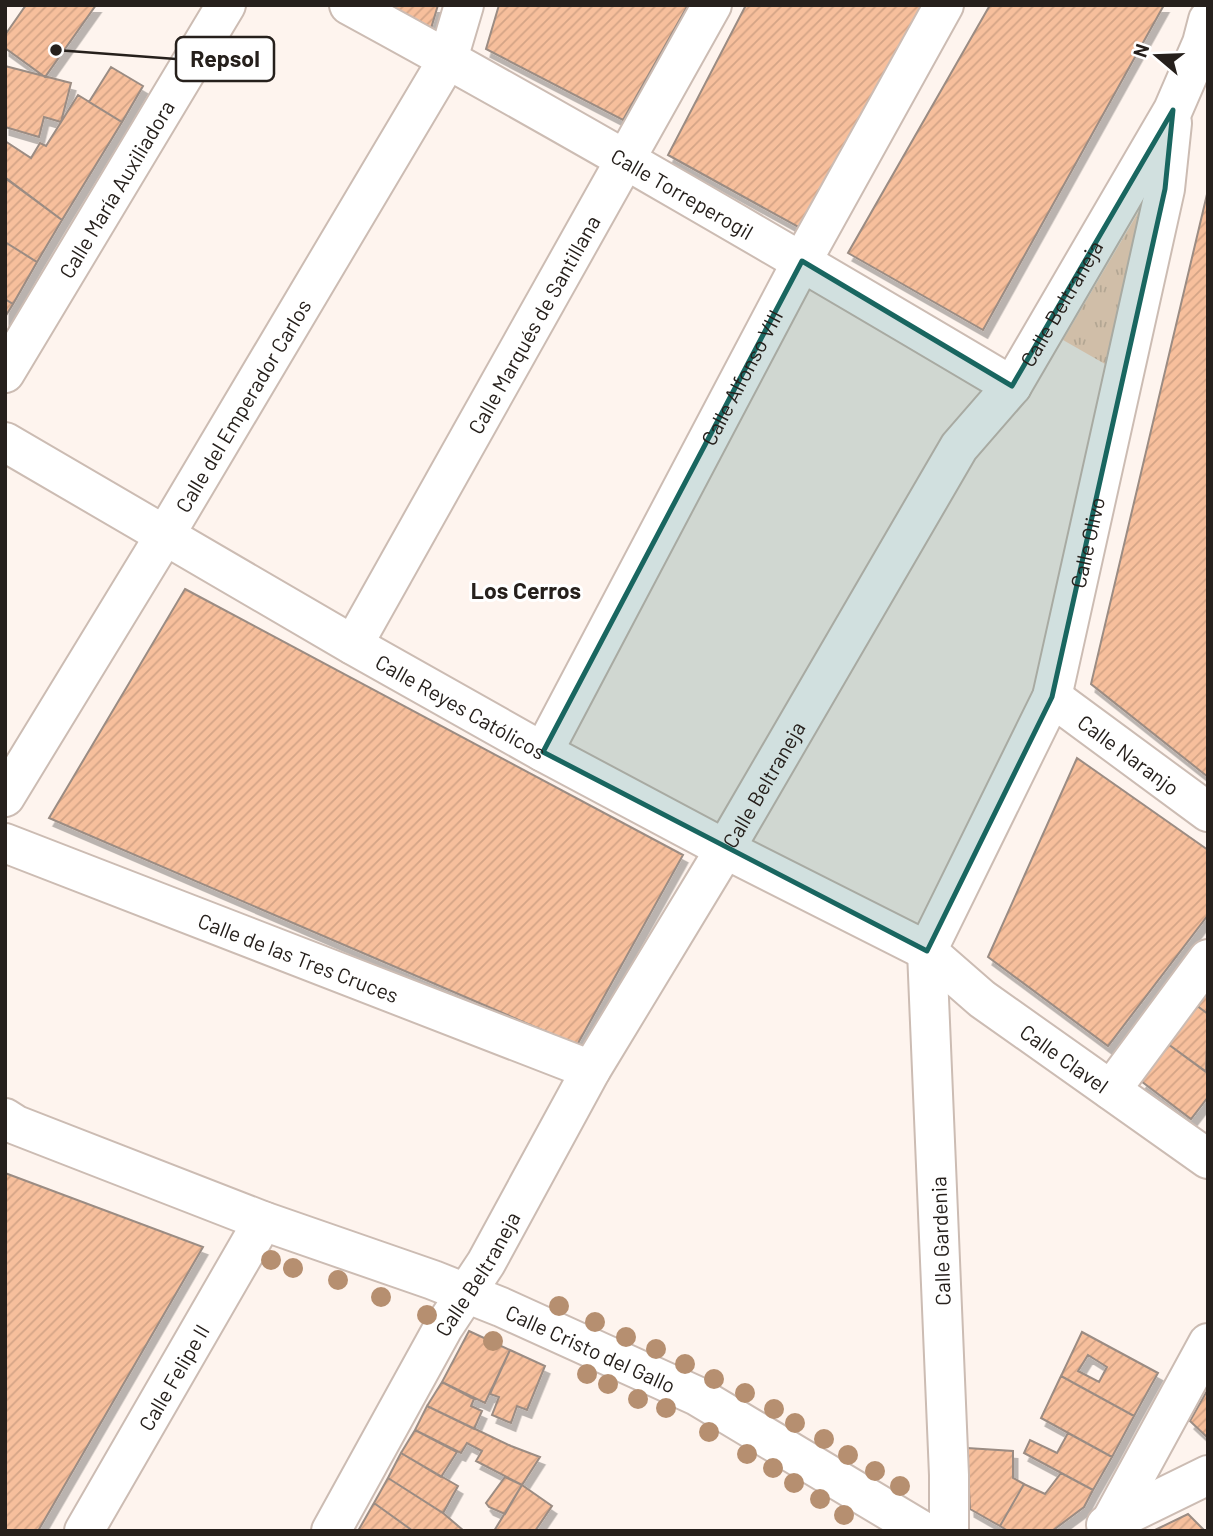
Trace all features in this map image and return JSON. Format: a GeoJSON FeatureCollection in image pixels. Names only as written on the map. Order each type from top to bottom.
{"type":"FeatureCollection","features":[{"type":"Feature","properties":{"kind":"street","name":"Calle María Auxiliadora"},"geometry":{"type":"LineString","coordinates":[[5,373],[226,5]]}},
{"type":"Feature","properties":{"kind":"street","name":"Calle Torreperogil"},"geometry":{"type":"LineString","coordinates":[[349,5],[802,261],[1012,386]]}},
{"type":"Feature","properties":{"kind":"street","name":"Calle del Emperador Carlos"},"geometry":{"type":"LineString","coordinates":[[5,797],[165,535],[447,59],[464,5]]}},
{"type":"Feature","properties":{"kind":"street","name":"Calle Marqués de Santillana"},"geometry":{"type":"LineString","coordinates":[[353,645],[712,5]]}},
{"type":"Feature","properties":{"kind":"street","name":"Calle Alfonso VIII"},"geometry":{"type":"LineString","coordinates":[[543,752],[802,261],[944,5]]}},
{"type":"Feature","properties":{"kind":"street","name":"Calle Beltraneja"},"geometry":{"type":"LineString","coordinates":[[331,1531],[443,1328],[486,1264],[591,1070],[725,849],[959,447],[1012,386],[1173,110],[1206,36]]}},
{"type":"Feature","properties":{"kind":"street","name":"Calle Olivo"},"geometry":{"type":"LineString","coordinates":[[928,951],[1052,697],[1166,189],[1173,110]]}},
{"type":"Feature","properties":{"kind":"street","name":"Calle Reyes Católicos"},"geometry":{"type":"LineString","coordinates":[[5,442],[353,645],[543,752],[725,849],[928,951]]}},
{"type":"Feature","properties":{"kind":"street","name":"Calle Naranjo"},"geometry":{"type":"LineString","coordinates":[[1052,697],[1208,812]]}},
{"type":"Feature","properties":{"kind":"street","name":"Calle de las Tres Cruces"},"geometry":{"type":"LineString","coordinates":[[5,843],[591,1070]]}},
{"type":"Feature","properties":{"kind":"street","name":"Calle Clavel"},"geometry":{"type":"LineString","coordinates":[[928,951],[982,999],[1208,1158]]}},
{"type":"Feature","properties":{"kind":"street","name":"Calle Gardenia"},"geometry":{"type":"LineString","coordinates":[[928,951],[949,1531]]}},
{"type":"Feature","properties":{"kind":"street"},"geometry":{"type":"LineString","coordinates":[[1111,1090],[1208,959]]}},
{"type":"Feature","properties":{"kind":"street","name":"Calle Cristo del Gallo"},"geometry":{"type":"LineString","coordinates":[[5,1118],[16,1125],[263,1221],[467,1293],[697,1396],[923,1531]]}},
{"type":"Feature","properties":{"kind":"street","name":"Calle Felipe II"},"geometry":{"type":"LineString","coordinates":[[84,1531],[263,1221]]}},
{"type":"Feature","properties":{"kind":"street"},"geometry":{"type":"LineString","coordinates":[[1104,1526],[1208,1343]]}},
{"type":"Feature","properties":{"kind":"street"},"geometry":{"type":"LineString","coordinates":[[1104,1526],[1208,1475]]}},
{"type":"Feature","properties":{"kind":"highlighted area"},"geometry":{"type":"Polygon","coordinates":[[[1173,110],[1165,189],[1052,697],[927,951],[543,752],[802,261],[1012,386],[1173,110]]]}},
{"type":"Feature","properties":{"kind":"green space"},"geometry":{"type":"Polygon","coordinates":[[[1149,194],[1112,368],[1063,340],[1149,194]]]}},
{"type":"Feature","properties":{"kind":"building"},"geometry":{"type":"Polygon","coordinates":[[[26,5],[96,5],[45,77],[5,48],[5,35],[26,5]]]}},
{"type":"Feature","properties":{"kind":"building"},"geometry":{"type":"Polygon","coordinates":[[[377,5],[438,5],[429,35],[377,5]]]}},
{"type":"Feature","properties":{"kind":"building"},"geometry":{"type":"Polygon","coordinates":[[[499,5],[688,5],[623,120],[486,49],[499,5]]]}},
{"type":"Feature","properties":{"kind":"building"},"geometry":{"type":"Polygon","coordinates":[[[746,5],[926,5],[802,229],[668,155],[746,5]]]}},
{"type":"Feature","properties":{"kind":"building"},"geometry":{"type":"Polygon","coordinates":[[[990,5],[1164,5],[983,330],[848,253],[990,5]]]}},
{"type":"Feature","properties":{"kind":"building"},"geometry":{"type":"Polygon","coordinates":[[[5,66],[71,83],[61,122],[44,117],[39,137],[5,127],[5,66]]]}},
{"type":"Feature","properties":{"kind":"building"},"geometry":{"type":"Polygon","coordinates":[[[111,67],[143,86],[122,122],[89,102],[111,67]]]}},
{"type":"Feature","properties":{"kind":"building"},"geometry":{"type":"Polygon","coordinates":[[[78,95],[122,122],[62,220],[5,178],[5,141],[31,158],[40,143],[46,146],[78,95]]]}},
{"type":"Feature","properties":{"kind":"building"},"geometry":{"type":"Polygon","coordinates":[[[6,178],[62,220],[37,262],[5,242],[6,178]]]}},
{"type":"Feature","properties":{"kind":"building"},"geometry":{"type":"Polygon","coordinates":[[[1208,190],[1208,777],[1091,684],[1208,190]]]}},
{"type":"Feature","properties":{"kind":"building"},"geometry":{"type":"Polygon","coordinates":[[[5,242],[37,262],[13,304],[5,299],[5,242]]]}},
{"type":"Feature","properties":{"kind":"building"},"geometry":{"type":"Polygon","coordinates":[[[5,299],[13,304],[5,317],[5,299]]]}},
{"type":"Feature","properties":{"kind":"building"},"geometry":{"type":"Polygon","coordinates":[[[185,589],[683,855],[577,1045],[49,818],[185,589]]]}},
{"type":"Feature","properties":{"kind":"building"},"geometry":{"type":"Polygon","coordinates":[[[1077,758],[1208,850],[1208,915],[1108,1046],[988,957],[1077,758]]]}},
{"type":"Feature","properties":{"kind":"building"},"geometry":{"type":"Polygon","coordinates":[[[1208,989],[1208,1014],[1196,1005],[1208,989]]]}},
{"type":"Feature","properties":{"kind":"building"},"geometry":{"type":"Polygon","coordinates":[[[1196,1005],[1208,1014],[1206,1072],[1168,1044],[1196,1005]]]}},
{"type":"Feature","properties":{"kind":"building"},"geometry":{"type":"Polygon","coordinates":[[[1168,1044],[1208,1073],[1208,1097],[1191,1119],[1141,1081],[1168,1044]]]}},
{"type":"Feature","properties":{"kind":"building"},"geometry":{"type":"Polygon","coordinates":[[[5,1173],[203,1247],[38,1531],[5,1531],[5,1173]]]}},
{"type":"Feature","properties":{"kind":"building"},"geometry":{"type":"Polygon","coordinates":[[[469,1331],[510,1350],[485,1403],[442,1382],[469,1331]]]}},
{"type":"Feature","properties":{"kind":"building"},"geometry":{"type":"Polygon","coordinates":[[[1082,1332],[1158,1373],[1134,1416],[1061,1376],[1082,1332]],[[1088,1355],[1078,1371],[1099,1382],[1107,1367],[1088,1355]]]}},
{"type":"Feature","properties":{"kind":"building"},"geometry":{"type":"Polygon","coordinates":[[[510,1350],[545,1366],[527,1410],[517,1406],[511,1423],[492,1415],[499,1397],[490,1394],[510,1350]]]}},
{"type":"Feature","properties":{"kind":"building"},"geometry":{"type":"Polygon","coordinates":[[[1061,1376],[1134,1416],[1112,1457],[1041,1418],[1061,1376]]]}},
{"type":"Feature","properties":{"kind":"building"},"geometry":{"type":"Polygon","coordinates":[[[442,1382],[474,1399],[471,1406],[482,1411],[474,1429],[427,1406],[442,1382]]]}},
{"type":"Feature","properties":{"kind":"building"},"geometry":{"type":"Polygon","coordinates":[[[1208,1389],[1208,1438],[1190,1421],[1208,1389]]]}},
{"type":"Feature","properties":{"kind":"building"},"geometry":{"type":"Polygon","coordinates":[[[427,1406],[540,1457],[522,1485],[476,1461],[482,1451],[467,1443],[461,1453],[415,1430],[427,1406]]]}},
{"type":"Feature","properties":{"kind":"building"},"geometry":{"type":"Polygon","coordinates":[[[415,1430],[457,1452],[441,1477],[401,1453],[415,1430]]]}},
{"type":"Feature","properties":{"kind":"building"},"geometry":{"type":"Polygon","coordinates":[[[1068,1433],[1112,1457],[1093,1490],[1024,1453],[1030,1440],[1057,1453],[1068,1433]]]}},
{"type":"Feature","properties":{"kind":"building"},"geometry":{"type":"Polygon","coordinates":[[[967,1448],[1013,1451],[1013,1478],[1024,1484],[1000,1526],[970,1509],[967,1448]]]}},
{"type":"Feature","properties":{"kind":"building"},"geometry":{"type":"Polygon","coordinates":[[[401,1453],[458,1486],[443,1513],[388,1478],[401,1453]]]}},
{"type":"Feature","properties":{"kind":"building"},"geometry":{"type":"Polygon","coordinates":[[[1061,1473],[1093,1490],[1084,1507],[1052,1531],[1008,1531],[1000,1526],[1024,1484],[1045,1494],[1061,1473]]]}},
{"type":"Feature","properties":{"kind":"building"},"geometry":{"type":"Polygon","coordinates":[[[505,1477],[522,1485],[505,1514],[486,1503],[505,1477]]]}},
{"type":"Feature","properties":{"kind":"building"},"geometry":{"type":"Polygon","coordinates":[[[388,1478],[443,1513],[464,1531],[413,1531],[374,1503],[388,1478]]]}},
{"type":"Feature","properties":{"kind":"building"},"geometry":{"type":"Polygon","coordinates":[[[522,1485],[552,1506],[535,1531],[494,1531],[522,1485]]]}},
{"type":"Feature","properties":{"kind":"building"},"geometry":{"type":"Polygon","coordinates":[[[374,1503],[413,1531],[358,1531],[374,1503]]]}},
{"type":"Feature","properties":{"kind":"building"},"geometry":{"type":"Polygon","coordinates":[[[1188,1514],[1205,1531],[1153,1531],[1188,1514]]]}},
{"type":"Feature","properties":{"kind":"place","name":"Repsol"},"geometry":{"type":"Point","coordinates":[56,50]}},
{"type":"Feature","properties":{"kind":"district","name":"Los Cerros"},"geometry":{"type":"Point","coordinates":[526,590]}}]}
